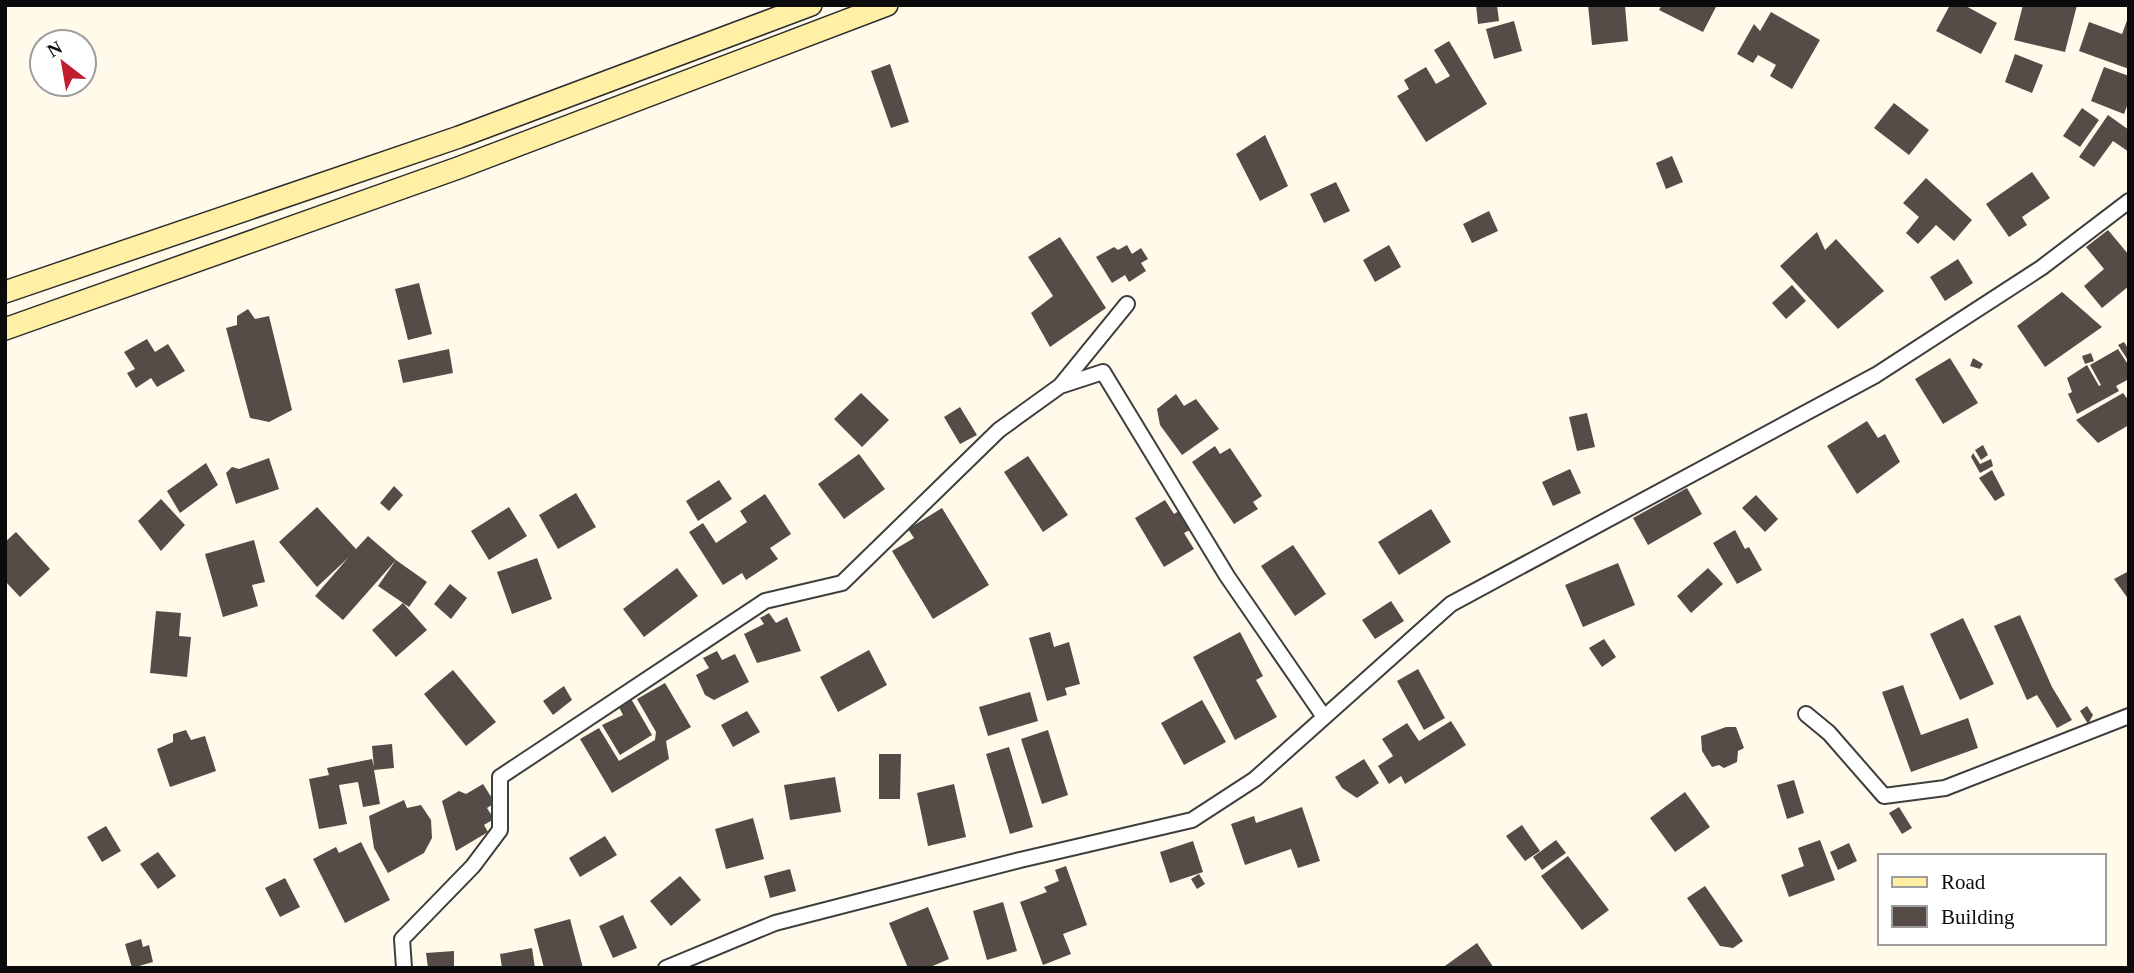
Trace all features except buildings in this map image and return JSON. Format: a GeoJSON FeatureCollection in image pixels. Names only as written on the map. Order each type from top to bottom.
{"type":"FeatureCollection","features":[{"type":"Feature","properties":{"kind":"main road"},"geometry":{"type":"LineString","coordinates":[[5,292],[459,137],[811,5]]}},
{"type":"Feature","properties":{"kind":"main road"},"geometry":{"type":"LineString","coordinates":[[5,329],[458,168],[887,5]]}},
{"type":"Feature","properties":{"kind":"street"},"geometry":{"type":"LineString","coordinates":[[666,968],[775,923],[1192,820],[1255,779],[1451,604],[1876,375],[2041,268],[2129,201]]}},
{"type":"Feature","properties":{"kind":"street"},"geometry":{"type":"LineString","coordinates":[[404,968],[402,939],[473,866],[499,830],[500,777],[765,601],[842,583],[999,430],[1060,386],[1127,304]]}},
{"type":"Feature","properties":{"kind":"street"},"geometry":{"type":"LineString","coordinates":[[1060,386],[1102,372],[1227,576],[1324,717]]}},
{"type":"Feature","properties":{"kind":"street"},"geometry":{"type":"LineString","coordinates":[[1806,714],[1829,733],[1884,796],[1945,788],[2129,716]]}}]}
